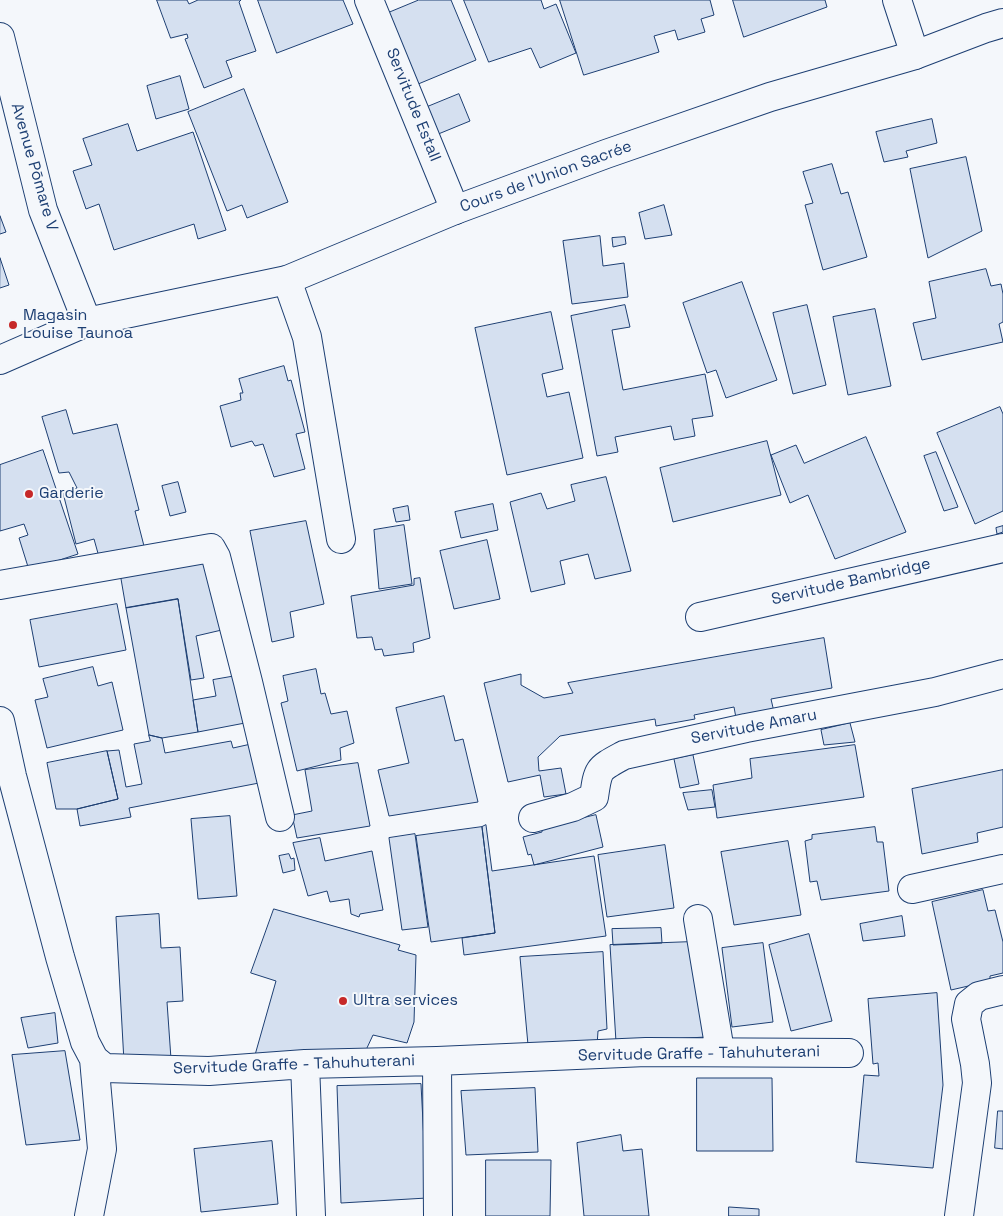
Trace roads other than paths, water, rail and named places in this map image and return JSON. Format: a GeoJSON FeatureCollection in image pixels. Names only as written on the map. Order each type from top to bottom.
{"type":"FeatureCollection","features":[{"type":"Feature","properties":{"kind":"street","name":"Servitude Estall"},"geometry":{"type":"LineString","coordinates":[[369,0],[455,210]]}},
{"type":"Feature","properties":{"kind":"street"},"geometry":{"type":"LineString","coordinates":[[897,0],[915,55]]}},
{"type":"Feature","properties":{"kind":"street","name":"Cours de l'Union Sacrée"},"geometry":{"type":"LineString","coordinates":[[0,360],[87,322],[287,280],[455,210],[606,154],[770,97],[915,55],[1003,23]]}},
{"type":"Feature","properties":{"kind":"street","name":"Avenue Pōmare V"},"geometry":{"type":"LineString","coordinates":[[0,38],[43,210],[87,322]]}},
{"type":"Feature","properties":{"kind":"street"},"geometry":{"type":"LineString","coordinates":[[287,280],[307,337],[341,538]]}},
{"type":"Feature","properties":{"kind":"street"},"geometry":{"type":"LineString","coordinates":[[0,585],[211,548],[216,557],[280,817]]}},
{"type":"Feature","properties":{"kind":"street","name":"Servitude Bambridge"},"geometry":{"type":"LineString","coordinates":[[700,617],[1003,548]]}},
{"type":"Feature","properties":{"kind":"street","name":"Servitude Amaru"},"geometry":{"type":"LineString","coordinates":[[533,818],[573,807],[594,797],[597,774],[606,764],[624,755],[746,728],[935,692],[1003,674]]}},
{"type":"Feature","properties":{"kind":"street"},"geometry":{"type":"LineString","coordinates":[[0,721],[12,776],[60,957],[85,1042],[94,1059],[102,1149],[89,1216]]}},
{"type":"Feature","properties":{"kind":"street"},"geometry":{"type":"LineString","coordinates":[[912,889],[1003,869]]}},
{"type":"Feature","properties":{"kind":"street"},"geometry":{"type":"LineString","coordinates":[[698,919],[720,1051]]}},
{"type":"Feature","properties":{"kind":"street"},"geometry":{"type":"LineString","coordinates":[[959,1216],[977,1083],[976,1064],[966,1019],[969,1004],[978,996],[1003,990]]}},
{"type":"Feature","properties":{"kind":"street","name":"Servitude Graffe - Tahuhuterani"},"geometry":{"type":"LineString","coordinates":[[94,1059],[105,1068],[209,1071],[304,1064],[437,1061],[646,1052],[849,1053]]}},
{"type":"Feature","properties":{"kind":"street"},"geometry":{"type":"LineString","coordinates":[[437,1061],[438,1216]]}},
{"type":"Feature","properties":{"kind":"street"},"geometry":{"type":"LineString","coordinates":[[304,1064],[311,1216]]}},
{"type":"Feature","properties":{"kind":"place","name":"Magasin Louise Taunoa"},"geometry":{"type":"Point","coordinates":[13,325]}},
{"type":"Feature","properties":{"kind":"place","name":"Garderie"},"geometry":{"type":"Point","coordinates":[29,494]}},
{"type":"Feature","properties":{"kind":"place","name":"Ultra services"},"geometry":{"type":"Point","coordinates":[343,1001]}}]}
